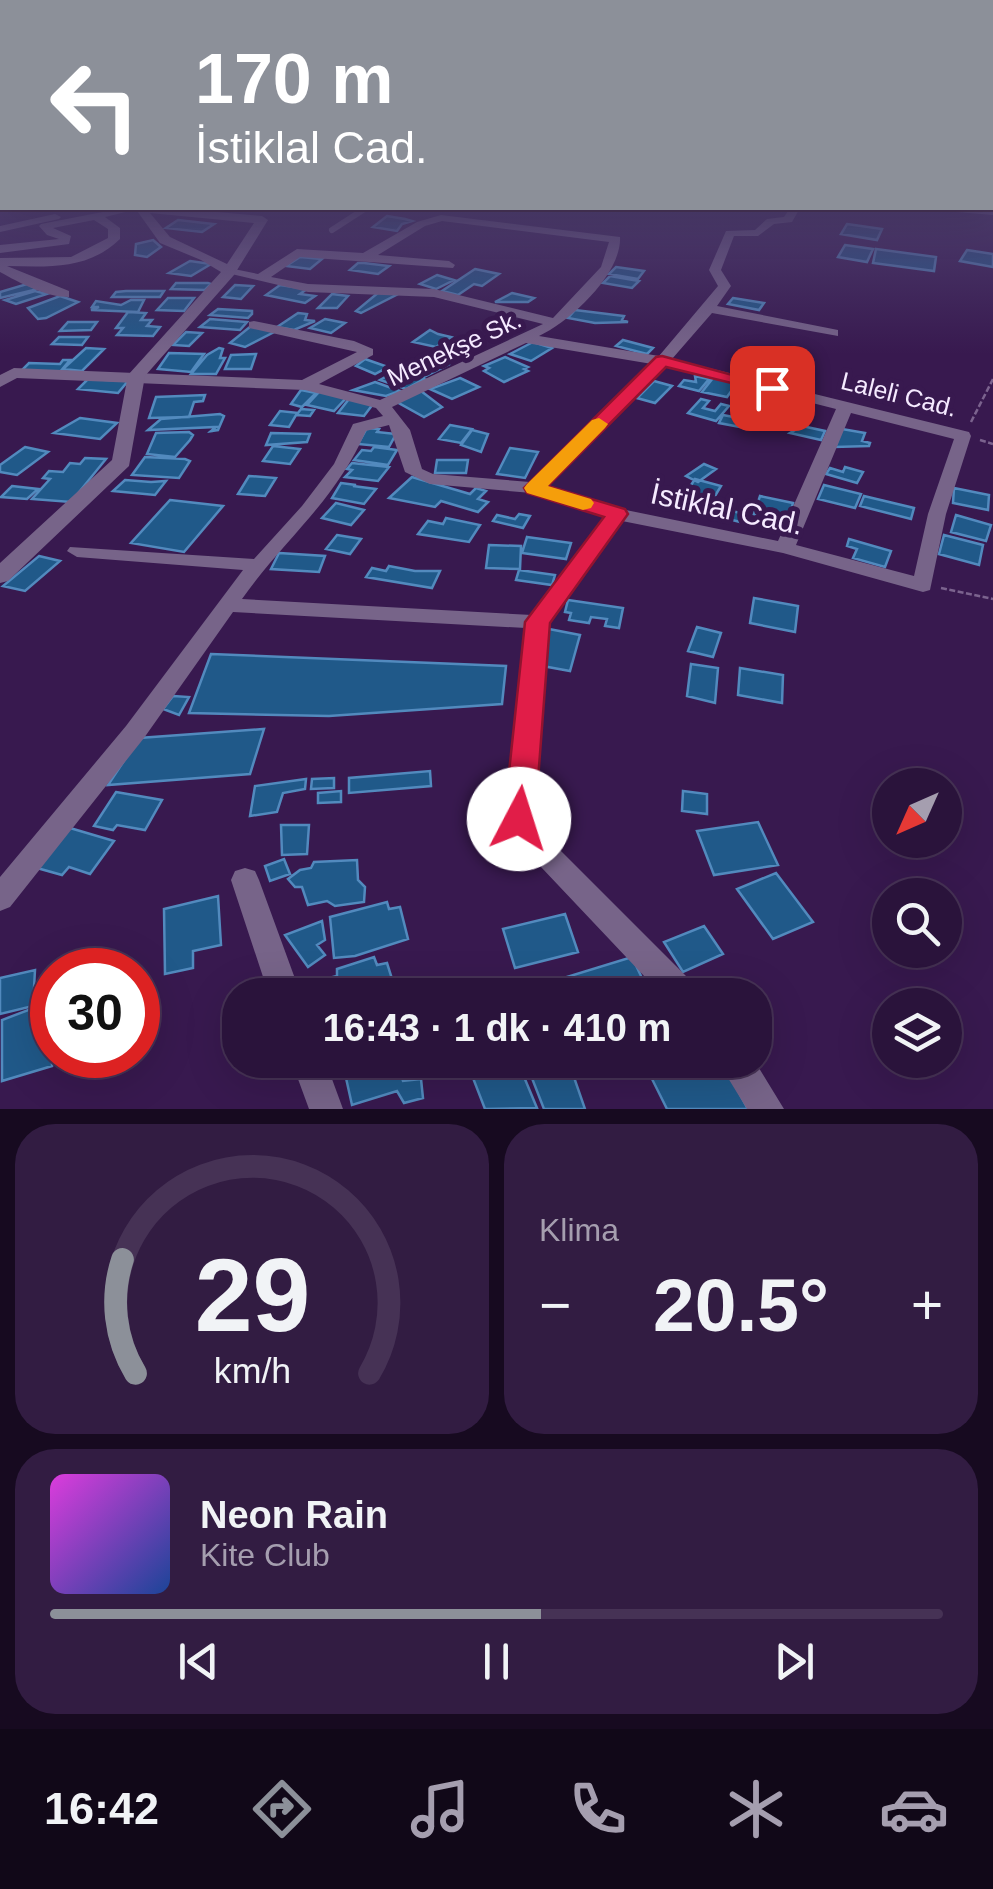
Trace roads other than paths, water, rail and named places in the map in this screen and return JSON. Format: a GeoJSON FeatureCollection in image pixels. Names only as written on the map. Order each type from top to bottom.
{"type":"FeatureCollection","features":[{"type":"Feature","properties":{"kind":"street"},"geometry":{"type":"LineString","coordinates":[[13,275],[49,270],[99,251]]}},
{"type":"Feature","properties":{"kind":"street"},"geometry":{"type":"LineString","coordinates":[[179,251],[219,262],[228,272],[322,289],[434,292],[556,323]]}},
{"type":"Feature","properties":{"kind":"street"},"geometry":{"type":"LineString","coordinates":[[0,576],[122,462],[137,375],[228,272],[242,251]]}},
{"type":"Feature","properties":{"kind":"street","name":"Menekşe Sk."},"geometry":{"type":"LineString","coordinates":[[365,257],[375,251]]}},
{"type":"Feature","properties":{"kind":"street","name":"Menekşe Sk."},"geometry":{"type":"LineString","coordinates":[[2,893],[123,747],[258,565],[309,510],[342,465],[359,428],[556,323],[608,268],[613,251]]}},
{"type":"Feature","properties":{"kind":"street"},"geometry":{"type":"LineString","coordinates":[[534,488],[662,361],[709,308],[724,286],[715,270],[723,251]]}},
{"type":"Feature","properties":{"kind":"street"},"geometry":{"type":"LineString","coordinates":[[262,277],[297,253],[449,265]]}},
{"type":"Feature","properties":{"kind":"street"},"geometry":{"type":"LineString","coordinates":[[0,264],[60,265]]}},
{"type":"Feature","properties":{"kind":"street"},"geometry":{"type":"LineString","coordinates":[[0,264],[13,275],[64,294]]}},
{"type":"Feature","properties":{"kind":"street"},"geometry":{"type":"LineString","coordinates":[[709,308],[832,333]]}},
{"type":"Feature","properties":{"kind":"street"},"geometry":{"type":"LineString","coordinates":[[254,325],[354,345],[368,352],[306,385]]}},
{"type":"Feature","properties":{"kind":"street","name":"Laleli Cad."},"geometry":{"type":"LineString","coordinates":[[529,338],[662,361],[964,436],[937,514],[923,585]]}},
{"type":"Feature","properties":{"kind":"street"},"geometry":{"type":"LineString","coordinates":[[0,382],[14,373],[137,375],[306,385],[387,412]]}},
{"type":"Feature","properties":{"kind":"street"},"geometry":{"type":"LineString","coordinates":[[784,548],[846,406]]}},
{"type":"Feature","properties":{"kind":"street","name":"İstiklal Cad."},"geometry":{"type":"LineString","coordinates":[[387,412],[402,430],[414,472],[430,478],[534,488],[617,514],[784,548],[923,585]]}},
{"type":"Feature","properties":{"kind":"street"},"geometry":{"type":"LineString","coordinates":[[617,514],[538,622],[519,819],[550,859],[666,978]]}},
{"type":"Feature","properties":{"kind":"street"},"geometry":{"type":"LineString","coordinates":[[78,551],[258,565]]}},
{"type":"Feature","properties":{"kind":"street"},"geometry":{"type":"LineString","coordinates":[[228,605],[538,622]]}},
{"type":"Feature","properties":{"kind":"street"},"geometry":{"type":"LineString","coordinates":[[244,880],[279,978]]}},
{"type":"Feature","properties":{"kind":"street"},"geometry":{"type":"LineString","coordinates":[[315,1078],[326,1109]]}},
{"type":"Feature","properties":{"kind":"street"},"geometry":{"type":"LineString","coordinates":[[746,1078],[767,1109]]}}]}
